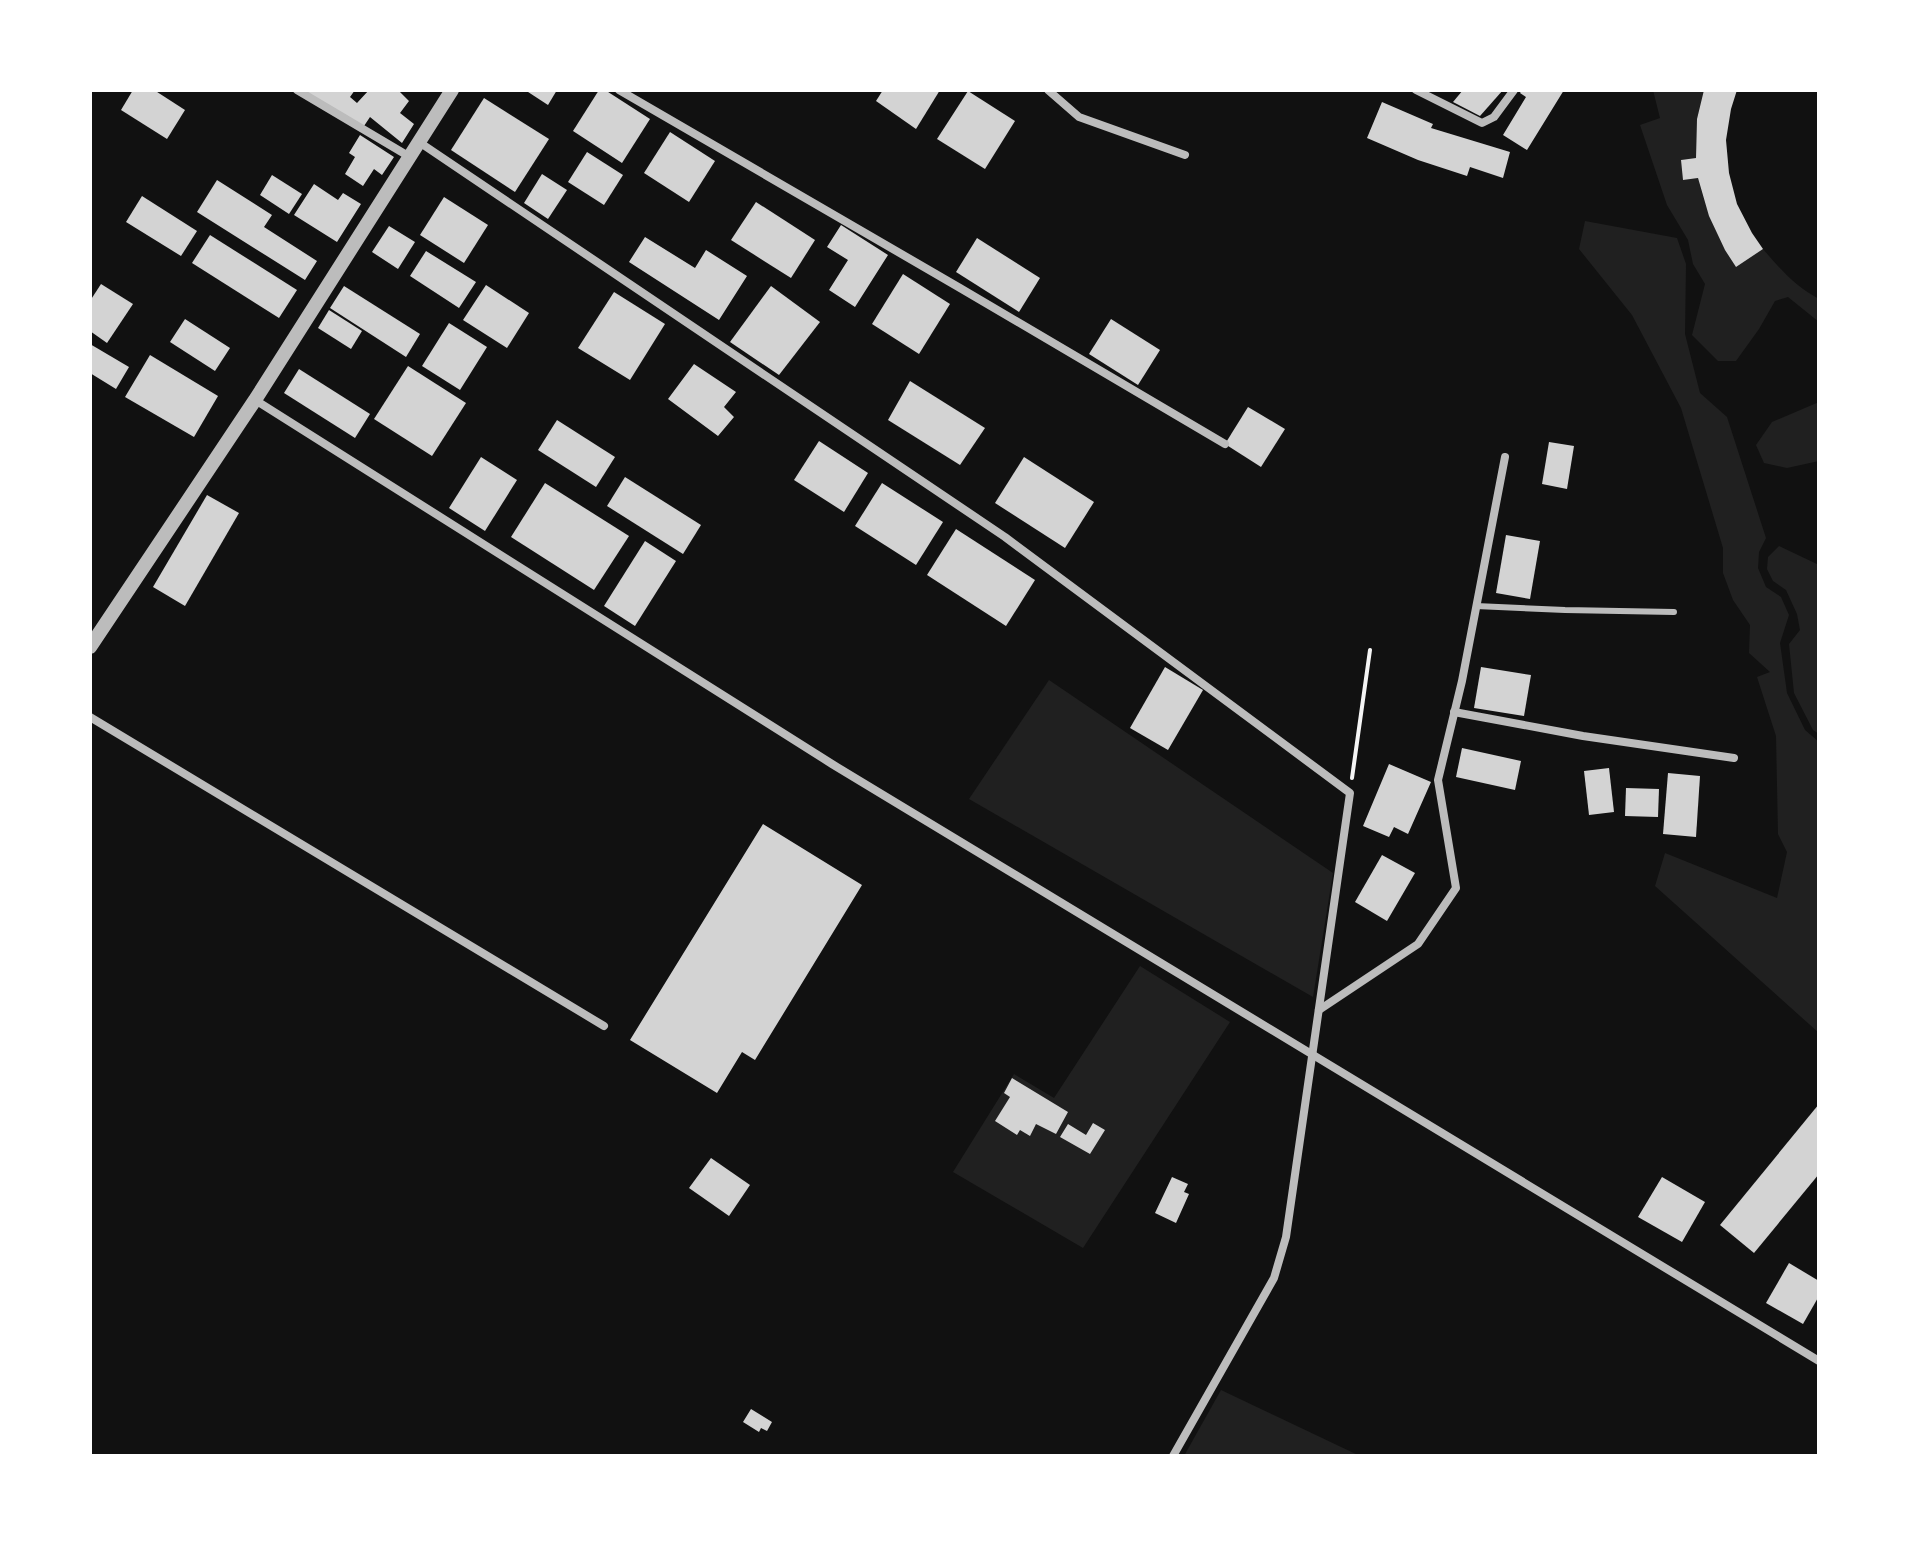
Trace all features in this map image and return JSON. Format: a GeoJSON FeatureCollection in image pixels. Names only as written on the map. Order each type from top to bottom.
{"type":"FeatureCollection","features":[{"type":"Feature","properties":{"kind":"street"},"geometry":{"type":"LineString","coordinates":[[297,90],[410,157]]}},
{"type":"Feature","properties":{"kind":"street"},"geometry":{"type":"LineString","coordinates":[[90,647],[255,400],[452,90]]}},
{"type":"Feature","properties":{"kind":"street"},"geometry":{"type":"LineString","coordinates":[[619,90],[1225,444]]}},
{"type":"Feature","properties":{"kind":"street"},"geometry":{"type":"LineString","coordinates":[[1048,90],[1079,117],[1185,155]]}},
{"type":"Feature","properties":{"kind":"street"},"geometry":{"type":"LineString","coordinates":[[1416,90],[1482,123],[1494,117],[1514,90]]}},
{"type":"Feature","properties":{"kind":"street"},"geometry":{"type":"LineString","coordinates":[[419,142],[1005,537],[1350,793],[1286,1237],[1274,1278],[1173,1456]]}},
{"type":"Feature","properties":{"kind":"street"},"geometry":{"type":"LineString","coordinates":[[255,400],[819,756],[1819,1361]]}},
{"type":"Feature","properties":{"kind":"street"},"geometry":{"type":"LineString","coordinates":[[1319,1010],[1418,944],[1456,888],[1438,780],[1505,457]]}},
{"type":"Feature","properties":{"kind":"street"},"geometry":{"type":"LineString","coordinates":[[1454,712],[1583,736],[1734,758]]}},
{"type":"Feature","properties":{"kind":"street"},"geometry":{"type":"LineString","coordinates":[[90,717],[604,1026]]}},
{"type":"Feature","properties":{"kind":"lane"},"geometry":{"type":"LineString","coordinates":[[1476,606],[1674,612]]}},
{"type":"Feature","properties":{"kind":"path"},"geometry":{"type":"LineString","coordinates":[[1350,793],[1370,650]]}},
{"type":"Feature","properties":{"kind":"shaded area"},"geometry":{"type":"Polygon","coordinates":[[[1653,90],[1704,90],[1697,119],[1696,158],[1681,160],[1683,180],[1698,178],[1713,224],[1736,267],[1763,249],[1796,283],[1819,299],[1819,322],[1788,297],[1775,301],[1736,361],[1718,361],[1692,335],[1705,284],[1693,264],[1688,240],[1667,205],[1640,125],[1660,118],[1653,90]]]}},
{"type":"Feature","properties":{"kind":"shaded area"},"geometry":{"type":"Polygon","coordinates":[[[1585,221],[1677,238],[1686,264],[1685,334],[1700,393],[1727,417],[1766,538],[1759,552],[1758,568],[1766,587],[1781,597],[1789,615],[1780,643],[1787,693],[1805,730],[1819,742],[1819,1033],[1655,886],[1665,853],[1777,898],[1787,852],[1778,834],[1776,736],[1757,677],[1770,672],[1749,653],[1750,625],[1733,600],[1723,573],[1723,548],[1681,408],[1632,315],[1579,249],[1585,221]]]}},
{"type":"Feature","properties":{"kind":"shaded area"},"geometry":{"type":"Polygon","coordinates":[[[1819,402],[1819,461],[1787,468],[1764,463],[1756,445],[1772,422],[1819,402]]]}},
{"type":"Feature","properties":{"kind":"shaded area"},"geometry":{"type":"Polygon","coordinates":[[[1779,546],[1819,565],[1819,734],[1813,730],[1794,693],[1789,644],[1800,630],[1797,614],[1786,590],[1773,581],[1767,569],[1768,557],[1779,546]]]}},
{"type":"Feature","properties":{"kind":"shaded area"},"geometry":{"type":"Polygon","coordinates":[[[1049,680],[1333,873],[1313,997],[969,799],[1049,680]]]}},
{"type":"Feature","properties":{"kind":"shaded area"},"geometry":{"type":"Polygon","coordinates":[[[1140,966],[1230,1022],[1083,1248],[953,1172],[1014,1074],[1054,1098],[1140,966]]]}},
{"type":"Feature","properties":{"kind":"shaded area"},"geometry":{"type":"Polygon","coordinates":[[[1221,1390],[1360,1456],[1184,1456],[1221,1390]]]}},
{"type":"Feature","properties":{"kind":"building"},"geometry":{"type":"Polygon","coordinates":[[[133,90],[154,90],[185,110],[167,139],[121,110],[133,90]]]}},
{"type":"Feature","properties":{"kind":"building"},"geometry":{"type":"Polygon","coordinates":[[[303,90],[355,90],[350,97],[357,103],[369,90],[398,90],[409,101],[400,113],[414,124],[402,143],[370,117],[364,126],[303,90]]]}},
{"type":"Feature","properties":{"kind":"building"},"geometry":{"type":"Polygon","coordinates":[[[525,90],[557,90],[548,105],[525,90]]]}},
{"type":"Feature","properties":{"kind":"building"},"geometry":{"type":"Polygon","coordinates":[[[599,90],[605,90],[650,119],[622,163],[573,131],[599,90]]]}},
{"type":"Feature","properties":{"kind":"building"},"geometry":{"type":"Polygon","coordinates":[[[883,90],[940,90],[916,129],[876,101],[883,90]]]}},
{"type":"Feature","properties":{"kind":"building"},"geometry":{"type":"Polygon","coordinates":[[[1463,90],[1503,90],[1480,116],[1453,102],[1463,90]]]}},
{"type":"Feature","properties":{"kind":"building"},"geometry":{"type":"Polygon","coordinates":[[[1522,90],[1564,90],[1527,150],[1503,135],[1526,97],[1520,93],[1522,90]]]}},
{"type":"Feature","properties":{"kind":"building"},"geometry":{"type":"Polygon","coordinates":[[[1704,90],[1737,90],[1726,140],[1729,173],[1737,204],[1763,249],[1736,267],[1709,216],[1698,178],[1683,180],[1681,160],[1696,158],[1697,119],[1704,90]]]}},
{"type":"Feature","properties":{"kind":"building"},"geometry":{"type":"Polygon","coordinates":[[[968,91],[1015,121],[985,169],[937,139],[968,91]]]}},
{"type":"Feature","properties":{"kind":"building"},"geometry":{"type":"Polygon","coordinates":[[[484,98],[549,139],[515,192],[451,150],[484,98]]]}},
{"type":"Feature","properties":{"kind":"building"},"geometry":{"type":"Polygon","coordinates":[[[1382,102],[1433,124],[1431,128],[1510,152],[1503,178],[1470,167],[1467,176],[1418,160],[1367,138],[1382,102]]]}},
{"type":"Feature","properties":{"kind":"building"},"geometry":{"type":"Polygon","coordinates":[[[670,132],[715,161],[689,202],[644,173],[670,132]]]}},
{"type":"Feature","properties":{"kind":"building"},"geometry":{"type":"Polygon","coordinates":[[[360,135],[394,157],[382,175],[374,169],[363,186],[345,174],[355,157],[349,153],[360,135]]]}},
{"type":"Feature","properties":{"kind":"building"},"geometry":{"type":"Polygon","coordinates":[[[587,152],[623,175],[604,205],[568,182],[587,152]]]}},
{"type":"Feature","properties":{"kind":"building"},"geometry":{"type":"Polygon","coordinates":[[[542,174],[567,190],[548,219],[524,203],[542,174]]]}},
{"type":"Feature","properties":{"kind":"building"},"geometry":{"type":"Polygon","coordinates":[[[272,175],[302,194],[289,214],[260,195],[272,175]]]}},
{"type":"Feature","properties":{"kind":"building"},"geometry":{"type":"Polygon","coordinates":[[[217,180],[272,215],[264,227],[317,261],[305,280],[197,212],[217,180]]]}},
{"type":"Feature","properties":{"kind":"building"},"geometry":{"type":"Polygon","coordinates":[[[314,184],[338,200],[343,193],[361,204],[337,242],[294,215],[314,184]]]}},
{"type":"Feature","properties":{"kind":"building"},"geometry":{"type":"Polygon","coordinates":[[[142,196],[197,231],[181,256],[126,222],[142,196]]]}},
{"type":"Feature","properties":{"kind":"building"},"geometry":{"type":"Polygon","coordinates":[[[444,197],[488,225],[464,263],[420,235],[444,197]]]}},
{"type":"Feature","properties":{"kind":"building"},"geometry":{"type":"Polygon","coordinates":[[[756,202],[815,240],[791,278],[731,240],[756,202]]]}},
{"type":"Feature","properties":{"kind":"building"},"geometry":{"type":"Polygon","coordinates":[[[841,225],[888,255],[855,307],[829,290],[848,260],[827,247],[841,225]]]}},
{"type":"Feature","properties":{"kind":"building"},"geometry":{"type":"Polygon","coordinates":[[[389,226],[415,242],[398,269],[372,252],[389,226]]]}},
{"type":"Feature","properties":{"kind":"building"},"geometry":{"type":"Polygon","coordinates":[[[210,235],[297,290],[279,318],[192,263],[210,235]]]}},
{"type":"Feature","properties":{"kind":"building"},"geometry":{"type":"Polygon","coordinates":[[[645,237],[695,268],[706,250],[747,276],[719,320],[629,262],[645,237]]]}},
{"type":"Feature","properties":{"kind":"building"},"geometry":{"type":"Polygon","coordinates":[[[977,238],[1040,278],[1019,312],[956,272],[977,238]]]}},
{"type":"Feature","properties":{"kind":"building"},"geometry":{"type":"Polygon","coordinates":[[[426,251],[476,282],[459,308],[410,276],[426,251]]]}},
{"type":"Feature","properties":{"kind":"building"},"geometry":{"type":"Polygon","coordinates":[[[903,274],[950,304],[919,354],[872,324],[903,274]]]}},
{"type":"Feature","properties":{"kind":"building"},"geometry":{"type":"Polygon","coordinates":[[[101,284],[133,304],[107,343],[90,331],[90,301],[101,284]]]}},
{"type":"Feature","properties":{"kind":"building"},"geometry":{"type":"Polygon","coordinates":[[[486,285],[529,313],[507,348],[463,320],[486,285]]]}},
{"type":"Feature","properties":{"kind":"building"},"geometry":{"type":"Polygon","coordinates":[[[344,286],[420,334],[406,357],[330,308],[344,286]]]}},
{"type":"Feature","properties":{"kind":"building"},"geometry":{"type":"Polygon","coordinates":[[[771,286],[820,322],[779,375],[730,342],[771,286]]]}},
{"type":"Feature","properties":{"kind":"building"},"geometry":{"type":"Polygon","coordinates":[[[614,292],[665,324],[630,380],[578,348],[614,292]]]}},
{"type":"Feature","properties":{"kind":"building"},"geometry":{"type":"Polygon","coordinates":[[[329,310],[362,331],[351,349],[318,328],[329,310]]]}},
{"type":"Feature","properties":{"kind":"building"},"geometry":{"type":"Polygon","coordinates":[[[185,319],[230,348],[215,371],[170,342],[185,319]]]}},
{"type":"Feature","properties":{"kind":"building"},"geometry":{"type":"Polygon","coordinates":[[[1111,319],[1160,350],[1138,385],[1089,354],[1111,319]]]}},
{"type":"Feature","properties":{"kind":"building"},"geometry":{"type":"Polygon","coordinates":[[[449,323],[487,347],[460,390],[422,366],[449,323]]]}},
{"type":"Feature","properties":{"kind":"building"},"geometry":{"type":"Polygon","coordinates":[[[90,344],[129,367],[116,389],[90,373],[90,344]]]}},
{"type":"Feature","properties":{"kind":"building"},"geometry":{"type":"Polygon","coordinates":[[[150,355],[218,396],[194,437],[125,397],[150,355]]]}},
{"type":"Feature","properties":{"kind":"building"},"geometry":{"type":"Polygon","coordinates":[[[694,364],[736,392],[724,407],[734,417],[718,436],[668,399],[694,364]]]}},
{"type":"Feature","properties":{"kind":"building"},"geometry":{"type":"Polygon","coordinates":[[[408,366],[466,403],[432,456],[374,419],[408,366]]]}},
{"type":"Feature","properties":{"kind":"building"},"geometry":{"type":"Polygon","coordinates":[[[299,369],[370,414],[355,438],[284,393],[299,369]]]}},
{"type":"Feature","properties":{"kind":"building"},"geometry":{"type":"Polygon","coordinates":[[[910,381],[985,428],[960,465],[888,420],[910,381]]]}},
{"type":"Feature","properties":{"kind":"building"},"geometry":{"type":"Polygon","coordinates":[[[1248,407],[1285,429],[1261,467],[1225,444],[1248,407]]]}},
{"type":"Feature","properties":{"kind":"building"},"geometry":{"type":"Polygon","coordinates":[[[557,420],[615,457],[596,487],[538,450],[557,420]]]}},
{"type":"Feature","properties":{"kind":"building"},"geometry":{"type":"Polygon","coordinates":[[[819,441],[868,473],[844,512],[794,480],[819,441]]]}},
{"type":"Feature","properties":{"kind":"building"},"geometry":{"type":"Polygon","coordinates":[[[1549,442],[1574,446],[1567,489],[1542,484],[1549,442]]]}},
{"type":"Feature","properties":{"kind":"building"},"geometry":{"type":"Polygon","coordinates":[[[481,457],[517,480],[485,531],[449,508],[481,457]]]}},
{"type":"Feature","properties":{"kind":"building"},"geometry":{"type":"Polygon","coordinates":[[[1024,457],[1094,502],[1065,548],[995,503],[1024,457]]]}},
{"type":"Feature","properties":{"kind":"building"},"geometry":{"type":"Polygon","coordinates":[[[625,477],[701,525],[683,554],[607,506],[625,477]]]}},
{"type":"Feature","properties":{"kind":"building"},"geometry":{"type":"Polygon","coordinates":[[[545,483],[629,536],[594,590],[511,537],[545,483]]]}},
{"type":"Feature","properties":{"kind":"building"},"geometry":{"type":"Polygon","coordinates":[[[882,483],[943,522],[916,565],[855,526],[882,483]]]}},
{"type":"Feature","properties":{"kind":"building"},"geometry":{"type":"Polygon","coordinates":[[[207,495],[239,513],[185,606],[153,587],[207,495]]]}},
{"type":"Feature","properties":{"kind":"building"},"geometry":{"type":"Polygon","coordinates":[[[956,529],[1035,580],[1006,626],[927,575],[956,529]]]}},
{"type":"Feature","properties":{"kind":"building"},"geometry":{"type":"Polygon","coordinates":[[[1506,535],[1540,541],[1530,599],[1496,593],[1506,535]]]}},
{"type":"Feature","properties":{"kind":"building"},"geometry":{"type":"Polygon","coordinates":[[[645,541],[676,561],[635,626],[604,606],[645,541]]]}},
{"type":"Feature","properties":{"kind":"building"},"geometry":{"type":"Polygon","coordinates":[[[1165,667],[1203,690],[1168,750],[1130,728],[1165,667]]]}},
{"type":"Feature","properties":{"kind":"building"},"geometry":{"type":"Polygon","coordinates":[[[1481,667],[1531,675],[1524,716],[1474,708],[1481,667]]]}},
{"type":"Feature","properties":{"kind":"building"},"geometry":{"type":"Polygon","coordinates":[[[1462,748],[1521,761],[1515,790],[1456,777],[1462,748]]]}},
{"type":"Feature","properties":{"kind":"building"},"geometry":{"type":"Polygon","coordinates":[[[1389,764],[1431,782],[1408,834],[1394,827],[1389,837],[1363,826],[1389,764]]]}},
{"type":"Feature","properties":{"kind":"building"},"geometry":{"type":"Polygon","coordinates":[[[1609,768],[1614,812],[1589,815],[1584,771],[1609,768]]]}},
{"type":"Feature","properties":{"kind":"building"},"geometry":{"type":"Polygon","coordinates":[[[1668,773],[1700,776],[1696,837],[1663,834],[1668,773]]]}},
{"type":"Feature","properties":{"kind":"building"},"geometry":{"type":"Polygon","coordinates":[[[1626,788],[1659,789],[1658,817],[1625,816],[1626,788]]]}},
{"type":"Feature","properties":{"kind":"building"},"geometry":{"type":"Polygon","coordinates":[[[763,824],[862,885],[755,1060],[742,1052],[717,1093],[630,1040],[763,824]]]}},
{"type":"Feature","properties":{"kind":"building"},"geometry":{"type":"Polygon","coordinates":[[[1382,855],[1415,873],[1387,921],[1355,902],[1382,855]]]}},
{"type":"Feature","properties":{"kind":"building"},"geometry":{"type":"Polygon","coordinates":[[[1012,1078],[1068,1112],[1056,1134],[1036,1124],[1030,1136],[1020,1130],[1017,1135],[995,1121],[1010,1097],[1004,1093],[1012,1078]]]}},
{"type":"Feature","properties":{"kind":"building"},"geometry":{"type":"Polygon","coordinates":[[[1819,1104],[1819,1174],[1754,1253],[1720,1225],[1819,1104]]]}},
{"type":"Feature","properties":{"kind":"building"},"geometry":{"type":"Polygon","coordinates":[[[1093,1123],[1105,1130],[1090,1154],[1060,1137],[1068,1124],[1086,1135],[1093,1123]]]}},
{"type":"Feature","properties":{"kind":"building"},"geometry":{"type":"Polygon","coordinates":[[[711,1158],[750,1185],[729,1216],[689,1188],[711,1158]]]}},
{"type":"Feature","properties":{"kind":"building"},"geometry":{"type":"Polygon","coordinates":[[[1172,1177],[1188,1184],[1184,1192],[1189,1194],[1176,1223],[1155,1213],[1172,1177]]]}},
{"type":"Feature","properties":{"kind":"building"},"geometry":{"type":"Polygon","coordinates":[[[1662,1177],[1705,1202],[1682,1242],[1638,1217],[1662,1177]]]}},
{"type":"Feature","properties":{"kind":"building"},"geometry":{"type":"Polygon","coordinates":[[[1789,1263],[1819,1281],[1819,1296],[1803,1324],[1766,1303],[1789,1263]]]}},
{"type":"Feature","properties":{"kind":"building"},"geometry":{"type":"Polygon","coordinates":[[[751,1409],[772,1422],[767,1431],[761,1428],[759,1432],[743,1422],[751,1409]]]}}]}
